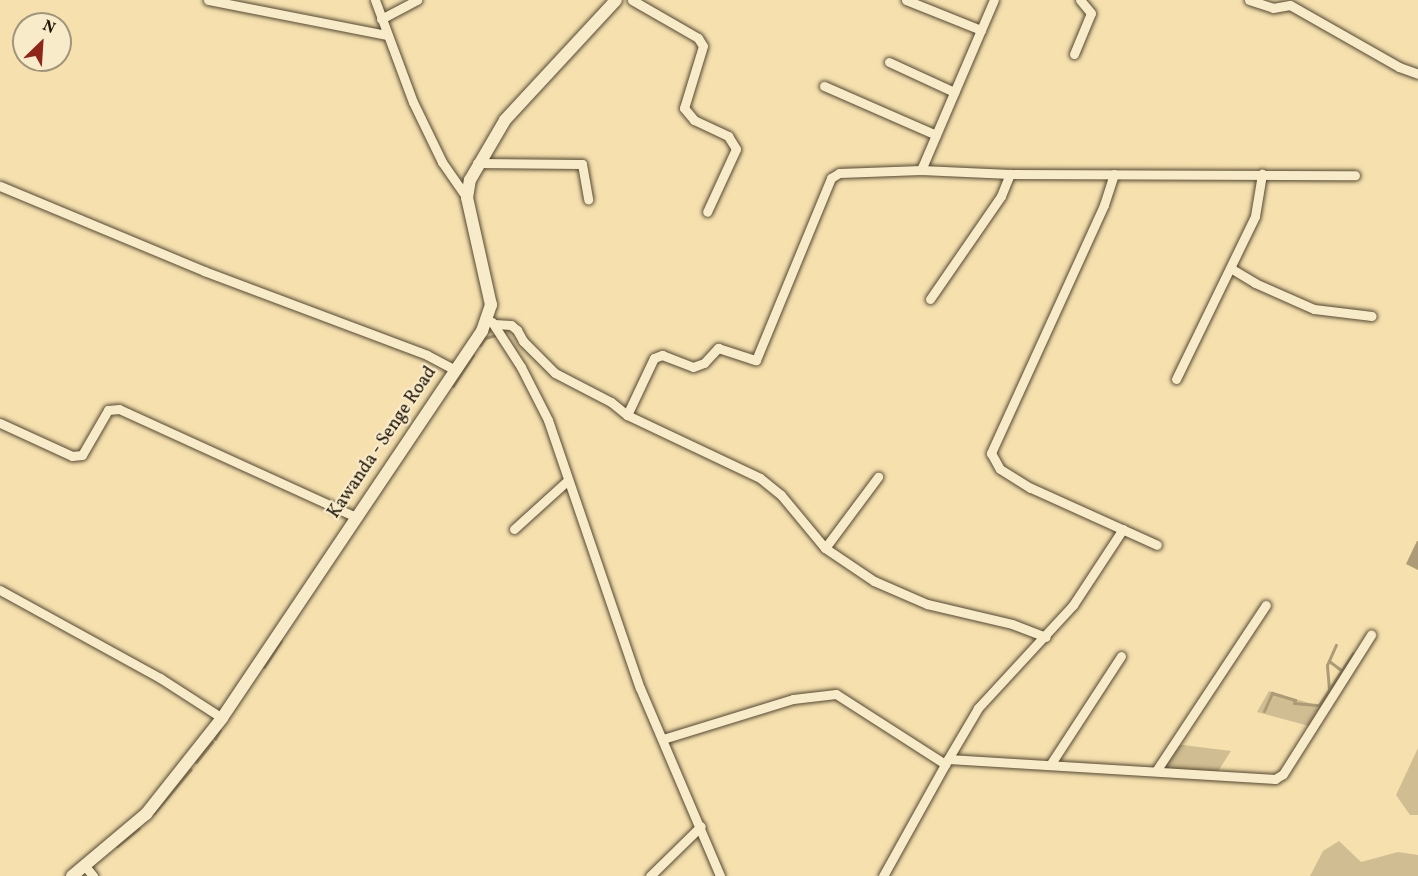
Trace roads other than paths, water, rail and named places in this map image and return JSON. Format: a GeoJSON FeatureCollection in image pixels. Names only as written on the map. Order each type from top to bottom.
{"type":"FeatureCollection","features":[{"type":"Feature","properties":{"kind":"street"},"geometry":{"type":"LineString","coordinates":[[208,0],[387,35]]}},
{"type":"Feature","properties":{"kind":"street"},"geometry":{"type":"LineString","coordinates":[[375,0],[387,35],[442,162],[467,198]]}},
{"type":"Feature","properties":{"kind":"street"},"geometry":{"type":"LineString","coordinates":[[381,19],[417,0]]}},
{"type":"Feature","properties":{"kind":"street","name":"Kawanda - Senge Road"},"geometry":{"type":"LineString","coordinates":[[72,876],[89,871],[146,814],[222,718],[354,516],[490,321],[489,290],[467,198],[477,163],[505,120],[616,0]]}},
{"type":"Feature","properties":{"kind":"street"},"geometry":{"type":"LineString","coordinates":[[632,0],[698,38],[703,46],[684,108],[694,120],[728,136],[735,149],[707,212]]}},
{"type":"Feature","properties":{"kind":"street"},"geometry":{"type":"LineString","coordinates":[[906,0],[981,30]]}},
{"type":"Feature","properties":{"kind":"street"},"geometry":{"type":"LineString","coordinates":[[921,170],[994,0]]}},
{"type":"Feature","properties":{"kind":"street"},"geometry":{"type":"LineString","coordinates":[[1074,54],[1091,13],[1080,0]]}},
{"type":"Feature","properties":{"kind":"street"},"geometry":{"type":"LineString","coordinates":[[1249,0],[1273,8],[1290,5],[1399,67],[1418,74]]}},
{"type":"Feature","properties":{"kind":"street"},"geometry":{"type":"LineString","coordinates":[[889,62],[954,92]]}},
{"type":"Feature","properties":{"kind":"street"},"geometry":{"type":"LineString","coordinates":[[824,86],[936,135]]}},
{"type":"Feature","properties":{"kind":"street"},"geometry":{"type":"LineString","coordinates":[[477,163],[582,164],[588,199]]}},
{"type":"Feature","properties":{"kind":"street"},"geometry":{"type":"LineString","coordinates":[[627,415],[654,358],[662,355],[693,367],[704,363],[718,348],[756,360],[831,178],[847,172],[921,170],[1010,174],[1355,175]]}},
{"type":"Feature","properties":{"kind":"street"},"geometry":{"type":"LineString","coordinates":[[930,299],[1001,196],[1010,174]]}},
{"type":"Feature","properties":{"kind":"street"},"geometry":{"type":"LineString","coordinates":[[1114,174],[1104,205],[991,453],[1000,469],[1031,488],[1157,545]]}},
{"type":"Feature","properties":{"kind":"street"},"geometry":{"type":"LineString","coordinates":[[1176,379],[1232,269],[1256,216],[1262,174]]}},
{"type":"Feature","properties":{"kind":"street"},"geometry":{"type":"LineString","coordinates":[[0,186],[204,271],[427,355],[455,370]]}},
{"type":"Feature","properties":{"kind":"street"},"geometry":{"type":"LineString","coordinates":[[1232,269],[1255,284],[1314,309],[1372,316]]}},
{"type":"Feature","properties":{"kind":"street"},"geometry":{"type":"LineString","coordinates":[[490,321],[511,325],[555,374],[611,402],[627,415],[760,478],[781,495],[825,548],[874,581],[927,604],[1012,624],[1046,637]]}},
{"type":"Feature","properties":{"kind":"street"},"geometry":{"type":"LineString","coordinates":[[490,321],[548,420],[620,633],[720,876]]}},
{"type":"Feature","properties":{"kind":"street"},"geometry":{"type":"LineString","coordinates":[[0,423],[72,456],[82,455],[108,410],[119,409],[354,516]]}},
{"type":"Feature","properties":{"kind":"street"},"geometry":{"type":"LineString","coordinates":[[825,548],[878,477]]}},
{"type":"Feature","properties":{"kind":"street"},"geometry":{"type":"LineString","coordinates":[[514,529],[568,480]]}},
{"type":"Feature","properties":{"kind":"street"},"geometry":{"type":"LineString","coordinates":[[884,876],[946,761],[978,708],[1046,637],[1092,581],[1123,529]]}},
{"type":"Feature","properties":{"kind":"street"},"geometry":{"type":"LineString","coordinates":[[0,590],[160,678],[222,718]]}},
{"type":"Feature","properties":{"kind":"street"},"geometry":{"type":"LineString","coordinates":[[1156,771],[1266,605]]}},
{"type":"Feature","properties":{"kind":"street"},"geometry":{"type":"LineString","coordinates":[[663,739],[793,699],[836,694],[946,761],[1275,779],[1283,774],[1371,635]]}},
{"type":"Feature","properties":{"kind":"street"},"geometry":{"type":"LineString","coordinates":[[1050,765],[1121,656]]}},
{"type":"Feature","properties":{"kind":"street"},"geometry":{"type":"LineString","coordinates":[[650,876],[701,826]]}},
{"type":"Feature","properties":{"kind":"waterway"},"geometry":{"type":"LineString","coordinates":[[480,345],[485,338],[496,335]]}},
{"type":"Feature","properties":{"kind":"waterway"},"geometry":{"type":"LineString","coordinates":[[453,386],[473,355]]}},
{"type":"Feature","properties":{"kind":"waterway"},"geometry":{"type":"LineString","coordinates":[[264,667],[281,641]]}},
{"type":"Feature","properties":{"kind":"waterway"},"geometry":{"type":"LineString","coordinates":[[1329,689],[1327,665],[1336,645]]}},
{"type":"Feature","properties":{"kind":"waterway"},"geometry":{"type":"LineString","coordinates":[[1264,711],[1272,693],[1295,700],[1294,703],[1319,705],[1353,653]]}},
{"type":"Feature","properties":{"kind":"waterway"},"geometry":{"type":"LineString","coordinates":[[1329,661],[1341,670]]}},
{"type":"Feature","properties":{"kind":"waterway"},"geometry":{"type":"LineString","coordinates":[[215,739],[220,730]]}},
{"type":"Feature","properties":{"kind":"waterway"},"geometry":{"type":"LineString","coordinates":[[196,762],[212,742]]}},
{"type":"Feature","properties":{"kind":"waterway"},"geometry":{"type":"LineString","coordinates":[[154,813],[191,769]]}},
{"type":"Feature","properties":{"kind":"waterway"},"geometry":{"type":"LineString","coordinates":[[117,846],[139,828]]}}]}
